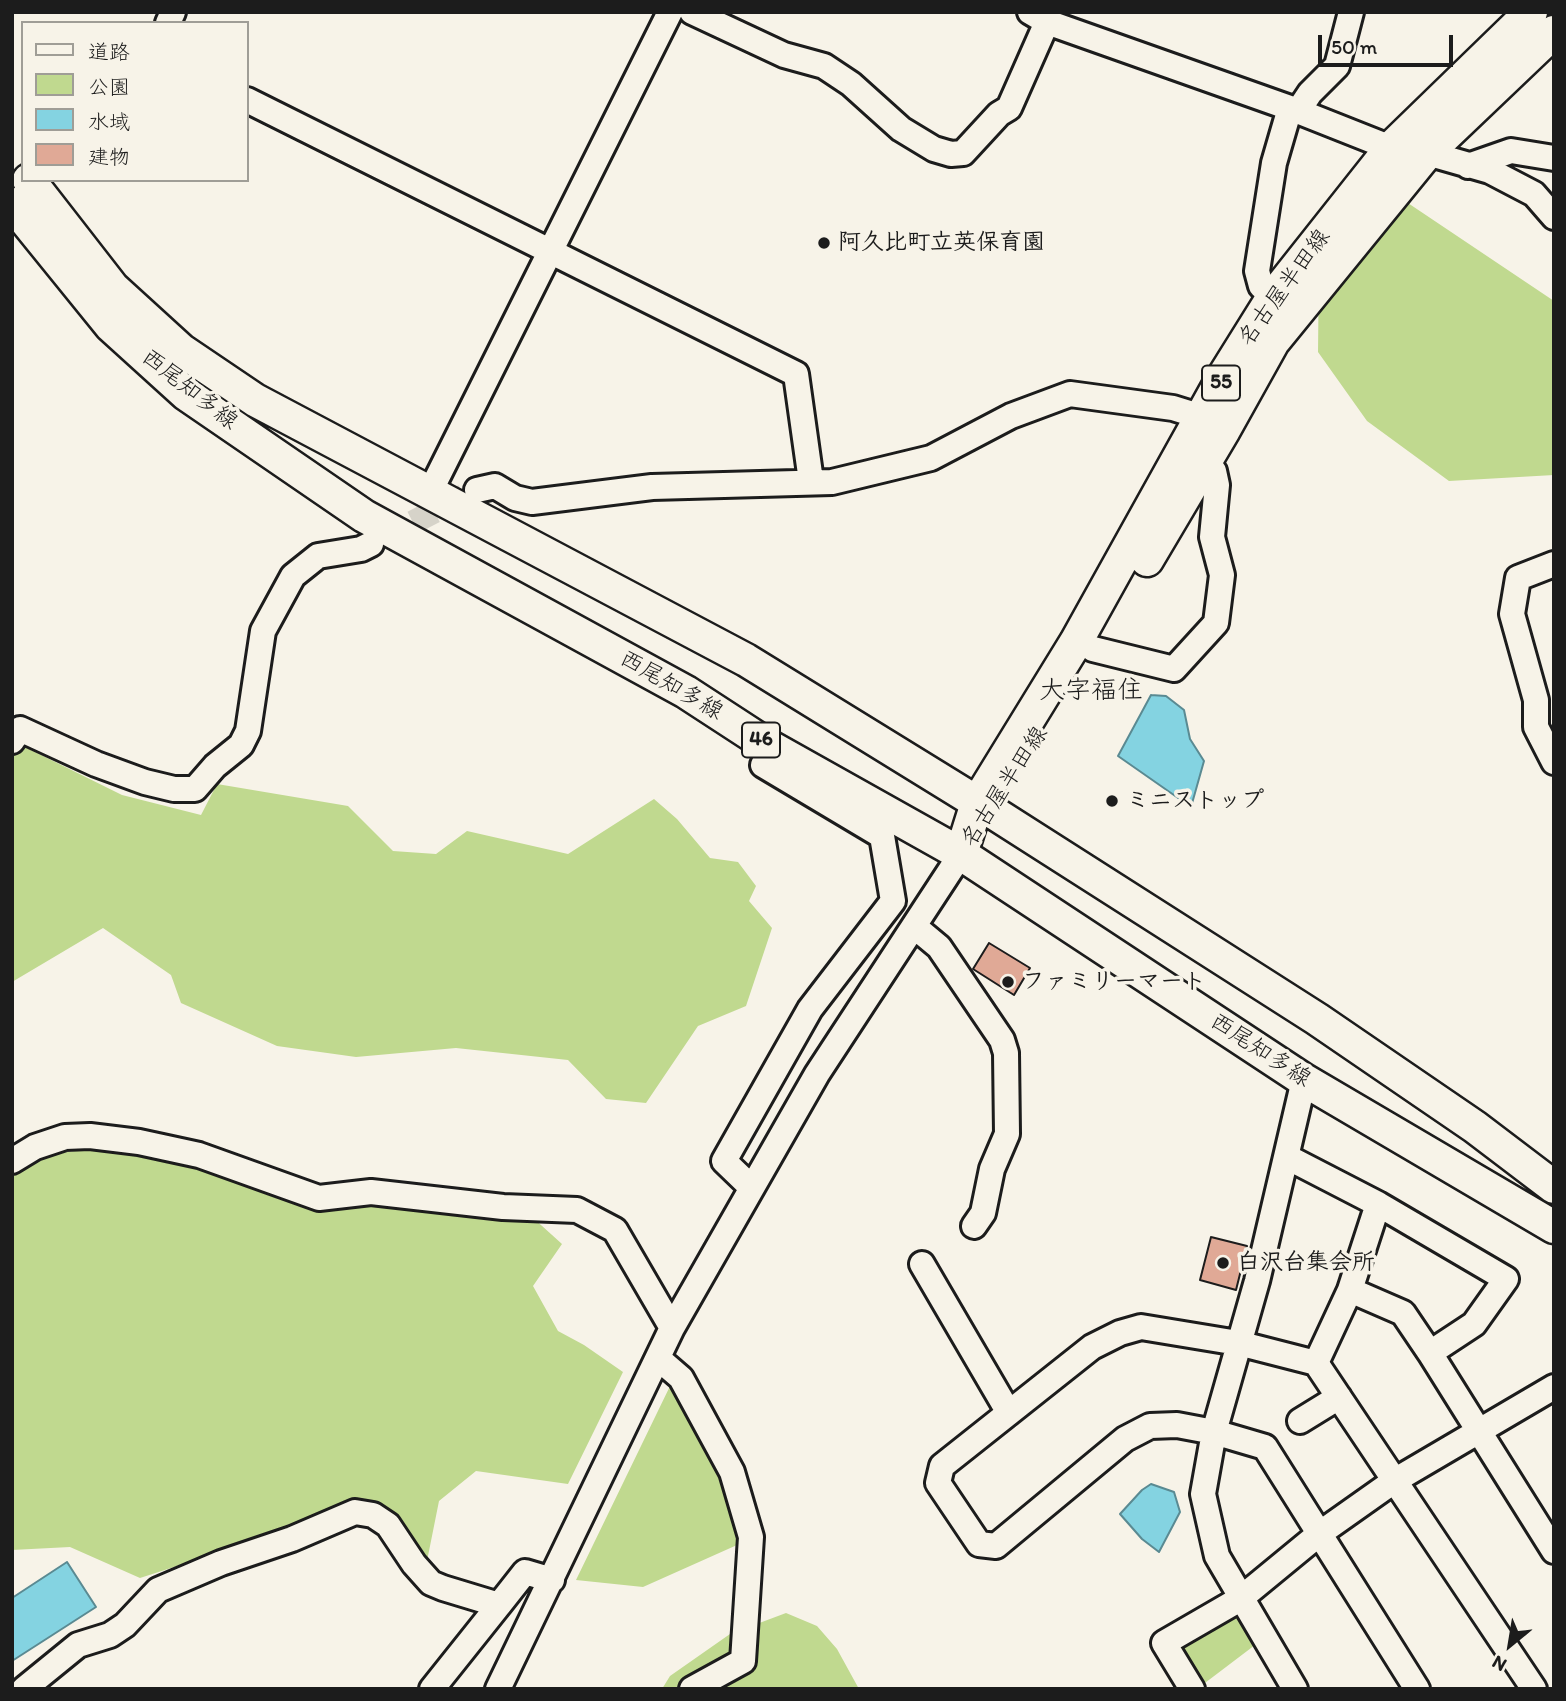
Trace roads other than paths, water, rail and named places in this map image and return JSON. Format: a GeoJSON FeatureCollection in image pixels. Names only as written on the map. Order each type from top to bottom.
{"type":"FeatureCollection","features":[{"type":"Feature","properties":{"kind":"main road","name":"名古屋半田線"},"geometry":{"type":"LineString","coordinates":[[961,854],[984,807],[1202,417],[1273,298],[1391,148],[1531,12]]}},
{"type":"Feature","properties":{"kind":"main road","name":"名古屋半田線"},"geometry":{"type":"LineString","coordinates":[[984,807],[1093,649],[1206,461],[1273,342],[1427,153],[1554,32]]}},
{"type":"Feature","properties":{"kind":"main road","name":"西尾知多線"},"geometry":{"type":"LineString","coordinates":[[31,182],[113,288],[181,350],[255,400],[746,660],[984,807],[1317,1019],[1475,1127],[1554,1188]]}},
{"type":"Feature","properties":{"kind":"main road","name":"西尾知多線"},"geometry":{"type":"LineString","coordinates":[[12,204],[111,326],[186,394],[364,516],[686,692],[772,748],[961,854],[1304,1080],[1554,1227]]}},
{"type":"Feature","properties":{"kind":"street"},"geometry":{"type":"LineString","coordinates":[[430,492],[670,12]]}},
{"type":"Feature","properties":{"kind":"street"},"geometry":{"type":"LineString","coordinates":[[691,12],[784,55],[824,66],[851,84],[901,129],[934,149],[950,154],[963,152],[999,114],[1009,108],[1035,43],[1038,17],[1294,109],[1391,148],[1427,153],[1490,171],[1534,194],[1554,217]]}},
{"type":"Feature","properties":{"kind":"street"},"geometry":{"type":"LineString","coordinates":[[1273,298],[1261,286],[1257,271],[1274,163],[1294,109],[1337,66],[1351,12]]}},
{"type":"Feature","properties":{"kind":"street"},"geometry":{"type":"LineString","coordinates":[[248,101],[796,374],[811,481]]}},
{"type":"Feature","properties":{"kind":"street"},"geometry":{"type":"LineString","coordinates":[[1468,166],[1511,151],[1554,158]]}},
{"type":"Feature","properties":{"kind":"street"},"geometry":{"type":"LineString","coordinates":[[477,490],[495,486],[515,498],[532,502],[652,487],[832,482],[862,477],[931,458],[1011,416],[1070,394],[1173,408],[1202,417]]}},
{"type":"Feature","properties":{"kind":"street"},"geometry":{"type":"LineString","coordinates":[[1093,649],[1174,669],[1216,623],[1222,575],[1212,537],[1217,485],[1214,471],[1206,461]]}},
{"type":"Feature","properties":{"kind":"street"},"geometry":{"type":"LineString","coordinates":[[12,741],[20,729],[96,764],[145,782],[174,789],[195,789],[215,766],[241,745],[248,731],[263,631],[293,576],[318,556],[361,549],[371,544]]}},
{"type":"Feature","properties":{"kind":"street"},"geometry":{"type":"LineString","coordinates":[[1554,564],[1518,578],[1512,614],[1536,700],[1536,727],[1554,762]]}},
{"type":"Feature","properties":{"kind":"street"},"geometry":{"type":"LineString","coordinates":[[752,1188],[724,1161],[810,1009],[893,901],[881,836],[763,765],[772,748]]}},
{"type":"Feature","properties":{"kind":"street"},"geometry":{"type":"LineString","coordinates":[[498,1689],[672,1328],[817,1074],[961,854]]}},
{"type":"Feature","properties":{"kind":"street"},"geometry":{"type":"LineString","coordinates":[[915,928],[939,947],[1002,1040],[1006,1054],[1007,1134],[992,1170],[983,1213],[974,1226]]}},
{"type":"Feature","properties":{"kind":"street"},"geometry":{"type":"LineString","coordinates":[[1295,1689],[1217,1556],[1203,1494],[1214,1432],[1287,1157],[1304,1080]]}},
{"type":"Feature","properties":{"kind":"street"},"geometry":{"type":"LineString","coordinates":[[12,1161],[35,1147],[65,1137],[90,1136],[139,1142],[199,1155],[319,1198],[371,1192],[503,1207],[577,1210],[615,1230],[672,1328]]}},
{"type":"Feature","properties":{"kind":"street"},"geometry":{"type":"LineString","coordinates":[[1287,1157],[1378,1204],[1506,1279],[1474,1324],[1430,1353]]}},
{"type":"Feature","properties":{"kind":"street"},"geometry":{"type":"LineString","coordinates":[[1317,1363],[1350,1290],[1378,1204]]}},
{"type":"Feature","properties":{"kind":"street"},"geometry":{"type":"LineString","coordinates":[[922,1264],[1009,1413]]}},
{"type":"Feature","properties":{"kind":"street"},"geometry":{"type":"LineString","coordinates":[[1350,1290],[1403,1313],[1554,1551]]}},
{"type":"Feature","properties":{"kind":"street"},"geometry":{"type":"LineString","coordinates":[[1417,1689],[1265,1447],[1214,1432],[1162,1424],[1136,1432],[996,1546],[979,1544],[938,1483],[942,1466],[1092,1347],[1120,1333],[1141,1327],[1238,1343],[1317,1363],[1534,1689]]}},
{"type":"Feature","properties":{"kind":"street"},"geometry":{"type":"LineString","coordinates":[[659,1359],[681,1378],[733,1472],[751,1537],[743,1661],[692,1689]]}},
{"type":"Feature","properties":{"kind":"street"},"geometry":{"type":"LineString","coordinates":[[1192,1689],[1164,1643],[1240,1599],[1319,1534],[1394,1481],[1554,1387]]}},
{"type":"Feature","properties":{"kind":"street"},"geometry":{"type":"LineString","coordinates":[[1300,1421],[1339,1397]]}},
{"type":"Feature","properties":{"kind":"street"},"geometry":{"type":"LineString","coordinates":[[24,1689],[78,1645],[110,1635],[125,1625],[158,1590],[355,1512],[373,1516],[388,1525],[414,1564],[432,1583],[499,1605]]}},
{"type":"Feature","properties":{"kind":"street"},"geometry":{"type":"LineString","coordinates":[[432,1689],[525,1572],[552,1580]]}},
{"type":"Feature","properties":{"kind":"water"},"geometry":{"type":"Polygon","coordinates":[[[1151,695],[1166,696],[1184,710],[1190,739],[1204,761],[1191,807],[1118,756],[1151,695]]]}},
{"type":"Feature","properties":{"kind":"water"},"geometry":{"type":"Polygon","coordinates":[[[1151,1484],[1174,1492],[1180,1512],[1159,1552],[1142,1539],[1120,1514],[1151,1484]]]}},
{"type":"Feature","properties":{"kind":"water"},"geometry":{"type":"Polygon","coordinates":[[[67,1562],[96,1607],[12,1661],[12,1598],[67,1562]]]}},
{"type":"Feature","properties":{"kind":"tunnel"},"geometry":{"type":"LineString","coordinates":[[381,539],[464,496]]}},
{"type":"Feature","properties":{"kind":"place","name":"阿久比町立英保育園"},"geometry":{"type":"Point","coordinates":[824,243]}},
{"type":"Feature","properties":{"kind":"place","name":"ミニストップ"},"geometry":{"type":"Point","coordinates":[1112,801]}},
{"type":"Feature","properties":{"kind":"place","name":"ファミリーマート"},"geometry":{"type":"Point","coordinates":[1008,982]}},
{"type":"Feature","properties":{"kind":"place","name":"白沢台集会所"},"geometry":{"type":"Point","coordinates":[1223,1263]}},
{"type":"Feature","properties":{"kind":"district","name":"大字福住"},"geometry":{"type":"Point","coordinates":[1091,691]}}]}
